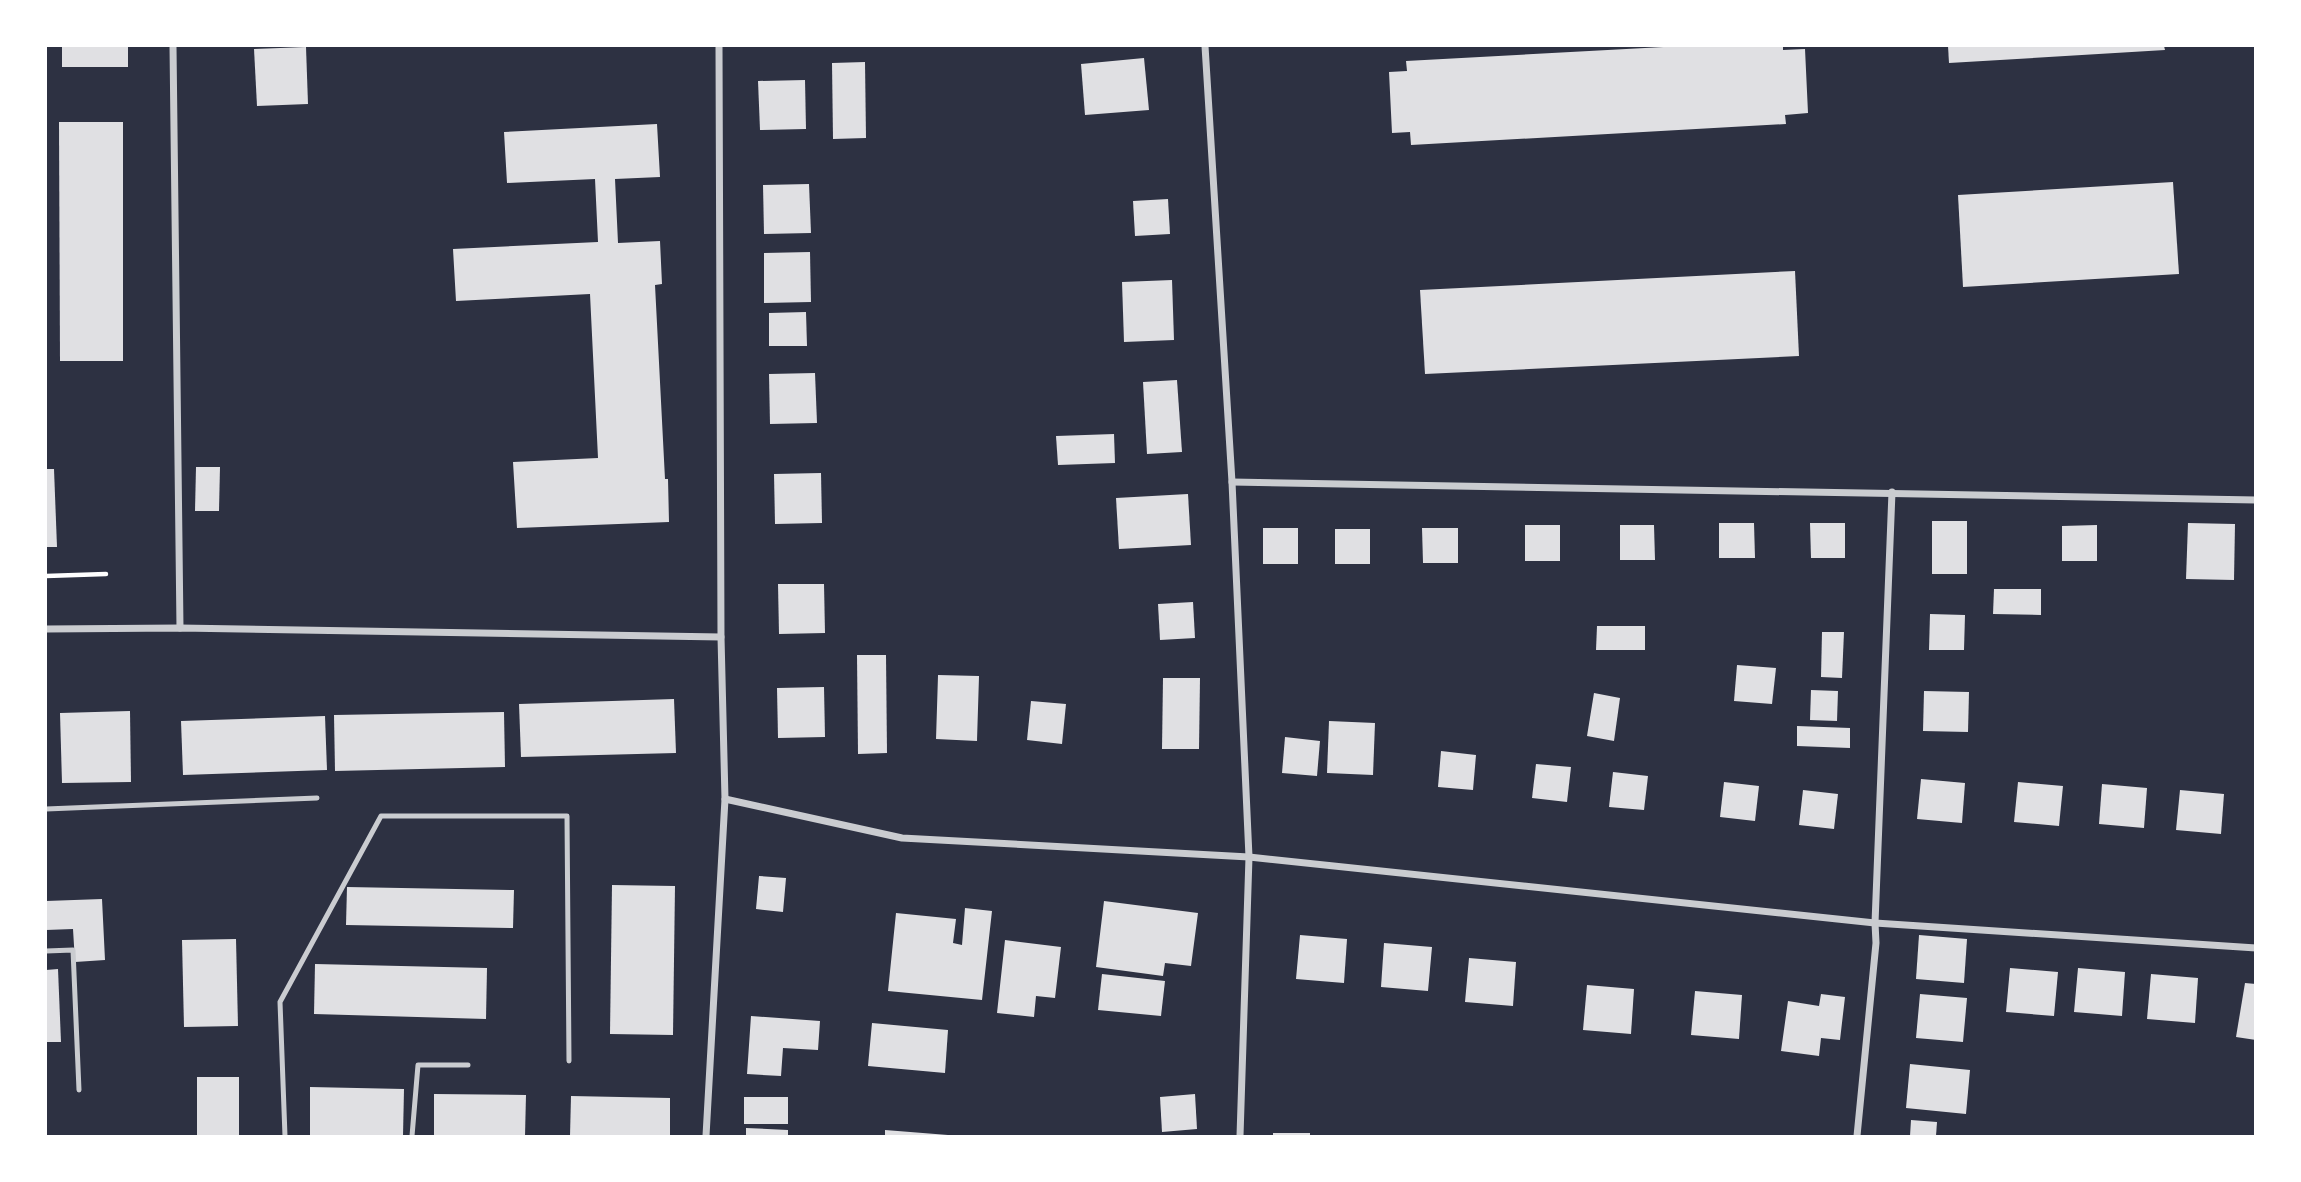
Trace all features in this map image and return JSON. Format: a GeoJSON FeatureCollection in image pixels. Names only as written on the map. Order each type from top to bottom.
{"type":"FeatureCollection","features":[{"type":"Feature","properties":{"kind":"street"},"geometry":{"type":"LineString","coordinates":[[173,46],[180,628]]}},
{"type":"Feature","properties":{"kind":"street"},"geometry":{"type":"LineString","coordinates":[[706,1136],[724,799],[719,46]]}},
{"type":"Feature","properties":{"kind":"street"},"geometry":{"type":"LineString","coordinates":[[1205,46],[1232,482],[1250,857],[1240,1136]]}},
{"type":"Feature","properties":{"kind":"street"},"geometry":{"type":"LineString","coordinates":[[1232,482],[2256,500]]}},
{"type":"Feature","properties":{"kind":"street"},"geometry":{"type":"LineString","coordinates":[[1857,1136],[1876,943],[1892,492]]}},
{"type":"Feature","properties":{"kind":"street"},"geometry":{"type":"LineString","coordinates":[[46,629],[180,628],[722,637]]}},
{"type":"Feature","properties":{"kind":"street"},"geometry":{"type":"LineString","coordinates":[[724,799],[902,838],[1250,857],[1875,923],[2256,948]]}},
{"type":"Feature","properties":{"kind":"lane"},"geometry":{"type":"LineString","coordinates":[[46,808],[317,798]]}},
{"type":"Feature","properties":{"kind":"lane"},"geometry":{"type":"LineString","coordinates":[[285,1136],[280,1002],[381,816],[567,816],[569,1061]]}},
{"type":"Feature","properties":{"kind":"lane"},"geometry":{"type":"LineString","coordinates":[[46,951],[74,950],[79,1090]]}},
{"type":"Feature","properties":{"kind":"lane"},"geometry":{"type":"LineString","coordinates":[[412,1136],[418,1065],[468,1065]]}},
{"type":"Feature","properties":{"kind":"path"},"geometry":{"type":"LineString","coordinates":[[46,576],[106,574]]}},
{"type":"Feature","properties":{"kind":"building"},"geometry":{"type":"Polygon","coordinates":[[[62,46],[128,46],[128,67],[62,67],[62,46]]]}},
{"type":"Feature","properties":{"kind":"building"},"geometry":{"type":"Polygon","coordinates":[[[1682,46],[1783,46],[1783,50],[1805,49],[1808,113],[1785,115],[1786,124],[1411,145],[1410,132],[1392,133],[1389,72],[1407,71],[1406,61],[1682,46]]]}},
{"type":"Feature","properties":{"kind":"building"},"geometry":{"type":"Polygon","coordinates":[[[1948,46],[2164,46],[2165,50],[1949,63],[1948,46]]]}},
{"type":"Feature","properties":{"kind":"building"},"geometry":{"type":"Polygon","coordinates":[[[306,47],[308,104],[257,106],[254,49],[306,47]]]}},
{"type":"Feature","properties":{"kind":"building"},"geometry":{"type":"Polygon","coordinates":[[[1144,58],[1149,110],[1085,115],[1081,64],[1144,58]]]}},
{"type":"Feature","properties":{"kind":"building"},"geometry":{"type":"Polygon","coordinates":[[[865,62],[866,138],[833,139],[832,63],[865,62]]]}},
{"type":"Feature","properties":{"kind":"building"},"geometry":{"type":"Polygon","coordinates":[[[805,80],[806,129],[760,130],[758,81],[805,80]]]}},
{"type":"Feature","properties":{"kind":"building"},"geometry":{"type":"Polygon","coordinates":[[[59,122],[123,122],[123,361],[60,361],[59,122]]]}},
{"type":"Feature","properties":{"kind":"building"},"geometry":{"type":"Polygon","coordinates":[[[657,124],[660,177],[615,179],[618,243],[660,241],[662,284],[655,285],[669,522],[517,528],[513,462],[598,458],[590,294],[456,301],[453,249],[598,242],[595,179],[507,183],[504,132],[657,124]]]}},
{"type":"Feature","properties":{"kind":"building"},"geometry":{"type":"Polygon","coordinates":[[[2173,182],[2179,274],[1963,287],[1958,195],[2173,182]]]}},
{"type":"Feature","properties":{"kind":"building"},"geometry":{"type":"Polygon","coordinates":[[[809,184],[811,233],[764,234],[763,185],[809,184]]]}},
{"type":"Feature","properties":{"kind":"building"},"geometry":{"type":"Polygon","coordinates":[[[1168,199],[1170,234],[1135,236],[1133,201],[1168,199]]]}},
{"type":"Feature","properties":{"kind":"building"},"geometry":{"type":"Polygon","coordinates":[[[810,252],[811,302],[764,303],[764,253],[810,252]]]}},
{"type":"Feature","properties":{"kind":"building"},"geometry":{"type":"Polygon","coordinates":[[[1795,271],[1799,356],[1425,374],[1420,290],[1795,271]]]}},
{"type":"Feature","properties":{"kind":"building"},"geometry":{"type":"Polygon","coordinates":[[[1172,280],[1174,340],[1124,342],[1122,282],[1172,280]]]}},
{"type":"Feature","properties":{"kind":"building"},"geometry":{"type":"Polygon","coordinates":[[[806,312],[807,346],[769,346],[769,313],[806,312]]]}},
{"type":"Feature","properties":{"kind":"building"},"geometry":{"type":"Polygon","coordinates":[[[815,373],[817,423],[770,424],[769,374],[815,373]]]}},
{"type":"Feature","properties":{"kind":"building"},"geometry":{"type":"Polygon","coordinates":[[[1177,380],[1182,452],[1147,454],[1143,382],[1177,380]]]}},
{"type":"Feature","properties":{"kind":"building"},"geometry":{"type":"Polygon","coordinates":[[[1114,434],[1115,463],[1058,465],[1056,436],[1114,434]]]}},
{"type":"Feature","properties":{"kind":"building"},"geometry":{"type":"Polygon","coordinates":[[[196,467],[220,467],[219,511],[195,511],[196,467]]]}},
{"type":"Feature","properties":{"kind":"building"},"geometry":{"type":"Polygon","coordinates":[[[46,469],[54,469],[57,547],[46,547],[46,469]]]}},
{"type":"Feature","properties":{"kind":"building"},"geometry":{"type":"Polygon","coordinates":[[[821,473],[822,523],[775,524],[774,474],[821,473]]]}},
{"type":"Feature","properties":{"kind":"building"},"geometry":{"type":"Polygon","coordinates":[[[1188,494],[1191,545],[1119,549],[1116,498],[1188,494]]]}},
{"type":"Feature","properties":{"kind":"building"},"geometry":{"type":"Polygon","coordinates":[[[1932,521],[1967,521],[1967,574],[1932,574],[1932,521]]]}},
{"type":"Feature","properties":{"kind":"building"},"geometry":{"type":"Polygon","coordinates":[[[1719,523],[1754,523],[1755,558],[1719,558],[1719,523]]]}},
{"type":"Feature","properties":{"kind":"building"},"geometry":{"type":"Polygon","coordinates":[[[1810,523],[1845,523],[1845,558],[1811,558],[1810,523]]]}},
{"type":"Feature","properties":{"kind":"building"},"geometry":{"type":"Polygon","coordinates":[[[2188,523],[2235,524],[2234,580],[2186,579],[2188,523]]]}},
{"type":"Feature","properties":{"kind":"building"},"geometry":{"type":"Polygon","coordinates":[[[1525,525],[1560,525],[1560,561],[1525,561],[1525,525]]]}},
{"type":"Feature","properties":{"kind":"building"},"geometry":{"type":"Polygon","coordinates":[[[1620,525],[1654,525],[1655,560],[1620,560],[1620,525]]]}},
{"type":"Feature","properties":{"kind":"building"},"geometry":{"type":"Polygon","coordinates":[[[2097,525],[2097,561],[2062,561],[2062,526],[2097,525]]]}},
{"type":"Feature","properties":{"kind":"building"},"geometry":{"type":"Polygon","coordinates":[[[1263,528],[1298,528],[1298,564],[1263,564],[1263,528]]]}},
{"type":"Feature","properties":{"kind":"building"},"geometry":{"type":"Polygon","coordinates":[[[1422,528],[1458,528],[1458,563],[1423,563],[1422,528]]]}},
{"type":"Feature","properties":{"kind":"building"},"geometry":{"type":"Polygon","coordinates":[[[1335,529],[1370,529],[1370,564],[1335,564],[1335,529]]]}},
{"type":"Feature","properties":{"kind":"building"},"geometry":{"type":"Polygon","coordinates":[[[778,584],[824,584],[825,633],[779,634],[778,584]]]}},
{"type":"Feature","properties":{"kind":"building"},"geometry":{"type":"Polygon","coordinates":[[[1994,589],[2041,589],[2041,615],[1993,614],[1994,589]]]}},
{"type":"Feature","properties":{"kind":"building"},"geometry":{"type":"Polygon","coordinates":[[[1193,602],[1195,638],[1160,640],[1158,604],[1193,602]]]}},
{"type":"Feature","properties":{"kind":"building"},"geometry":{"type":"Polygon","coordinates":[[[1930,614],[1965,615],[1964,650],[1929,650],[1930,614]]]}},
{"type":"Feature","properties":{"kind":"building"},"geometry":{"type":"Polygon","coordinates":[[[1597,626],[1645,626],[1645,650],[1596,650],[1597,626]]]}},
{"type":"Feature","properties":{"kind":"building"},"geometry":{"type":"Polygon","coordinates":[[[1822,632],[1844,632],[1842,678],[1821,677],[1822,632]]]}},
{"type":"Feature","properties":{"kind":"building"},"geometry":{"type":"Polygon","coordinates":[[[857,655],[886,655],[887,753],[858,754],[857,655]]]}},
{"type":"Feature","properties":{"kind":"building"},"geometry":{"type":"Polygon","coordinates":[[[1737,665],[1776,668],[1772,704],[1734,701],[1737,665]]]}},
{"type":"Feature","properties":{"kind":"building"},"geometry":{"type":"Polygon","coordinates":[[[938,675],[979,676],[977,741],[936,739],[938,675]]]}},
{"type":"Feature","properties":{"kind":"building"},"geometry":{"type":"Polygon","coordinates":[[[1163,678],[1200,678],[1199,749],[1162,749],[1163,678]]]}},
{"type":"Feature","properties":{"kind":"building"},"geometry":{"type":"Polygon","coordinates":[[[824,687],[825,737],[778,738],[777,688],[824,687]]]}},
{"type":"Feature","properties":{"kind":"building"},"geometry":{"type":"Polygon","coordinates":[[[1811,690],[1838,691],[1837,721],[1810,720],[1811,690]]]}},
{"type":"Feature","properties":{"kind":"building"},"geometry":{"type":"Polygon","coordinates":[[[1924,691],[1969,692],[1968,732],[1923,731],[1924,691]]]}},
{"type":"Feature","properties":{"kind":"building"},"geometry":{"type":"Polygon","coordinates":[[[1594,693],[1620,698],[1614,741],[1587,736],[1594,693]]]}},
{"type":"Feature","properties":{"kind":"building"},"geometry":{"type":"Polygon","coordinates":[[[674,699],[676,753],[521,757],[519,704],[674,699]]]}},
{"type":"Feature","properties":{"kind":"building"},"geometry":{"type":"Polygon","coordinates":[[[1031,701],[1066,704],[1062,744],[1027,740],[1031,701]]]}},
{"type":"Feature","properties":{"kind":"building"},"geometry":{"type":"Polygon","coordinates":[[[130,711],[131,782],[62,783],[60,713],[130,711]]]}},
{"type":"Feature","properties":{"kind":"building"},"geometry":{"type":"Polygon","coordinates":[[[504,712],[505,767],[335,771],[334,715],[504,712]]]}},
{"type":"Feature","properties":{"kind":"building"},"geometry":{"type":"Polygon","coordinates":[[[325,716],[327,770],[183,775],[181,721],[325,716]]]}},
{"type":"Feature","properties":{"kind":"building"},"geometry":{"type":"Polygon","coordinates":[[[1329,721],[1375,723],[1373,775],[1327,773],[1329,721]]]}},
{"type":"Feature","properties":{"kind":"building"},"geometry":{"type":"Polygon","coordinates":[[[1797,726],[1850,728],[1850,748],[1797,746],[1797,726]]]}},
{"type":"Feature","properties":{"kind":"building"},"geometry":{"type":"Polygon","coordinates":[[[1285,737],[1320,741],[1317,776],[1282,773],[1285,737]]]}},
{"type":"Feature","properties":{"kind":"building"},"geometry":{"type":"Polygon","coordinates":[[[1441,751],[1476,755],[1473,790],[1438,787],[1441,751]]]}},
{"type":"Feature","properties":{"kind":"building"},"geometry":{"type":"Polygon","coordinates":[[[1536,764],[1571,767],[1567,802],[1532,798],[1536,764]]]}},
{"type":"Feature","properties":{"kind":"building"},"geometry":{"type":"Polygon","coordinates":[[[1613,772],[1648,776],[1644,810],[1609,807],[1613,772]]]}},
{"type":"Feature","properties":{"kind":"building"},"geometry":{"type":"Polygon","coordinates":[[[1921,779],[1965,783],[1962,823],[1917,819],[1921,779]]]}},
{"type":"Feature","properties":{"kind":"building"},"geometry":{"type":"Polygon","coordinates":[[[1724,782],[1759,786],[1755,821],[1720,817],[1724,782]]]}},
{"type":"Feature","properties":{"kind":"building"},"geometry":{"type":"Polygon","coordinates":[[[2018,782],[2063,786],[2059,826],[2014,822],[2018,782]]]}},
{"type":"Feature","properties":{"kind":"building"},"geometry":{"type":"Polygon","coordinates":[[[2102,784],[2147,788],[2144,828],[2099,824],[2102,784]]]}},
{"type":"Feature","properties":{"kind":"building"},"geometry":{"type":"Polygon","coordinates":[[[1803,790],[1838,794],[1834,829],[1799,825],[1803,790]]]}},
{"type":"Feature","properties":{"kind":"building"},"geometry":{"type":"Polygon","coordinates":[[[2180,790],[2224,794],[2221,834],[2176,830],[2180,790]]]}},
{"type":"Feature","properties":{"kind":"building"},"geometry":{"type":"Polygon","coordinates":[[[759,876],[786,878],[783,912],[756,909],[759,876]]]}},
{"type":"Feature","properties":{"kind":"building"},"geometry":{"type":"Polygon","coordinates":[[[612,885],[675,886],[673,1035],[610,1034],[612,885]]]}},
{"type":"Feature","properties":{"kind":"building"},"geometry":{"type":"Polygon","coordinates":[[[347,887],[514,890],[513,928],[346,925],[347,887]]]}},
{"type":"Feature","properties":{"kind":"building"},"geometry":{"type":"Polygon","coordinates":[[[102,899],[105,960],[75,962],[73,929],[46,930],[46,901],[102,899]]]}},
{"type":"Feature","properties":{"kind":"building"},"geometry":{"type":"Polygon","coordinates":[[[1104,901],[1198,913],[1191,966],[1165,963],[1163,976],[1096,967],[1104,901]]]}},
{"type":"Feature","properties":{"kind":"building"},"geometry":{"type":"Polygon","coordinates":[[[965,908],[992,911],[982,1000],[888,991],[896,913],[956,919],[953,943],[962,945],[965,908]]]}},
{"type":"Feature","properties":{"kind":"building"},"geometry":{"type":"Polygon","coordinates":[[[1300,935],[1347,939],[1344,983],[1296,979],[1300,935]]]}},
{"type":"Feature","properties":{"kind":"building"},"geometry":{"type":"Polygon","coordinates":[[[1919,935],[1967,939],[1964,983],[1916,979],[1919,935]]]}},
{"type":"Feature","properties":{"kind":"building"},"geometry":{"type":"Polygon","coordinates":[[[236,939],[238,1026],[184,1027],[182,940],[236,939]]]}},
{"type":"Feature","properties":{"kind":"building"},"geometry":{"type":"Polygon","coordinates":[[[1005,940],[1061,947],[1055,998],[1036,996],[1034,1017],[997,1013],[1005,940]]]}},
{"type":"Feature","properties":{"kind":"building"},"geometry":{"type":"Polygon","coordinates":[[[1384,943],[1432,947],[1428,991],[1381,987],[1384,943]]]}},
{"type":"Feature","properties":{"kind":"building"},"geometry":{"type":"Polygon","coordinates":[[[1469,958],[1516,962],[1513,1006],[1465,1002],[1469,958]]]}},
{"type":"Feature","properties":{"kind":"building"},"geometry":{"type":"Polygon","coordinates":[[[315,964],[487,968],[486,1019],[314,1014],[315,964]]]}},
{"type":"Feature","properties":{"kind":"building"},"geometry":{"type":"Polygon","coordinates":[[[2010,968],[2058,972],[2054,1016],[2006,1012],[2010,968]]]}},
{"type":"Feature","properties":{"kind":"building"},"geometry":{"type":"Polygon","coordinates":[[[2078,968],[2125,972],[2122,1016],[2074,1012],[2078,968]]]}},
{"type":"Feature","properties":{"kind":"building"},"geometry":{"type":"Polygon","coordinates":[[[58,969],[61,1042],[46,1042],[46,970],[58,969]]]}},
{"type":"Feature","properties":{"kind":"building"},"geometry":{"type":"Polygon","coordinates":[[[1102,974],[1165,981],[1161,1016],[1098,1010],[1102,974]]]}},
{"type":"Feature","properties":{"kind":"building"},"geometry":{"type":"Polygon","coordinates":[[[2151,974],[2198,978],[2195,1023],[2147,1019],[2151,974]]]}},
{"type":"Feature","properties":{"kind":"building"},"geometry":{"type":"Polygon","coordinates":[[[2245,983],[2256,984],[2256,1040],[2236,1037],[2245,983]]]}},
{"type":"Feature","properties":{"kind":"building"},"geometry":{"type":"Polygon","coordinates":[[[1587,985],[1634,989],[1631,1034],[1583,1030],[1587,985]]]}},
{"type":"Feature","properties":{"kind":"building"},"geometry":{"type":"Polygon","coordinates":[[[1695,991],[1742,995],[1739,1039],[1691,1035],[1695,991]]]}},
{"type":"Feature","properties":{"kind":"building"},"geometry":{"type":"Polygon","coordinates":[[[1821,994],[1845,997],[1840,1040],[1821,1038],[1819,1056],[1781,1051],[1788,1001],[1819,1006],[1821,994]]]}},
{"type":"Feature","properties":{"kind":"building"},"geometry":{"type":"Polygon","coordinates":[[[1920,994],[1967,998],[1963,1042],[1916,1038],[1920,994]]]}},
{"type":"Feature","properties":{"kind":"building"},"geometry":{"type":"Polygon","coordinates":[[[751,1016],[820,1021],[818,1050],[783,1048],[781,1076],[747,1074],[751,1016]]]}},
{"type":"Feature","properties":{"kind":"building"},"geometry":{"type":"Polygon","coordinates":[[[872,1023],[948,1030],[945,1073],[868,1066],[872,1023]]]}},
{"type":"Feature","properties":{"kind":"building"},"geometry":{"type":"Polygon","coordinates":[[[1910,1064],[1970,1070],[1966,1114],[1906,1108],[1910,1064]]]}},
{"type":"Feature","properties":{"kind":"building"},"geometry":{"type":"Polygon","coordinates":[[[197,1077],[239,1077],[239,1136],[197,1136],[197,1077]]]}},
{"type":"Feature","properties":{"kind":"building"},"geometry":{"type":"Polygon","coordinates":[[[310,1087],[404,1089],[403,1136],[310,1136],[310,1087]]]}},
{"type":"Feature","properties":{"kind":"building"},"geometry":{"type":"Polygon","coordinates":[[[434,1094],[526,1095],[525,1136],[434,1136],[434,1094]]]}},
{"type":"Feature","properties":{"kind":"building"},"geometry":{"type":"Polygon","coordinates":[[[1195,1094],[1197,1129],[1162,1132],[1160,1097],[1195,1094]]]}},
{"type":"Feature","properties":{"kind":"building"},"geometry":{"type":"Polygon","coordinates":[[[571,1096],[670,1098],[670,1136],[570,1136],[571,1096]]]}},
{"type":"Feature","properties":{"kind":"building"},"geometry":{"type":"Polygon","coordinates":[[[744,1097],[788,1097],[788,1124],[744,1124],[744,1097]]]}},
{"type":"Feature","properties":{"kind":"building"},"geometry":{"type":"Polygon","coordinates":[[[1911,1120],[1937,1122],[1936,1136],[1910,1136],[1911,1120]]]}},
{"type":"Feature","properties":{"kind":"building"},"geometry":{"type":"Polygon","coordinates":[[[746,1128],[788,1130],[788,1136],[746,1136],[746,1128]]]}},
{"type":"Feature","properties":{"kind":"building"},"geometry":{"type":"Polygon","coordinates":[[[885,1130],[948,1135],[948,1136],[885,1136],[885,1130]]]}},
{"type":"Feature","properties":{"kind":"building"},"geometry":{"type":"Polygon","coordinates":[[[1273,1133],[1310,1133],[1310,1136],[1273,1136],[1273,1133]]]}}]}
